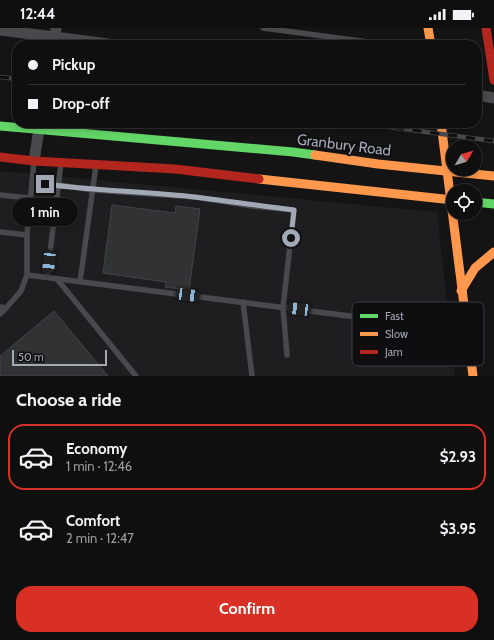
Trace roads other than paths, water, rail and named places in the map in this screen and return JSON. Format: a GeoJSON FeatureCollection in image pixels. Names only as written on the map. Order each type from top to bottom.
{"type":"FeatureCollection","features":[{"type":"Feature","properties":{"kind":"main road"},"geometry":{"type":"LineString","coordinates":[[428,28],[429,40]]}},
{"type":"Feature","properties":{"kind":"main road"},"geometry":{"type":"LineString","coordinates":[[482,29],[482,31],[494,30]]}},
{"type":"Feature","properties":{"kind":"main road"},"geometry":{"type":"LineString","coordinates":[[482,29],[494,80]]}},
{"type":"Feature","properties":{"kind":"main road","name":"Granbury Road"},"geometry":{"type":"LineString","coordinates":[[0,126],[12,126]]}},
{"type":"Feature","properties":{"kind":"main road","name":"Granbury Road"},"geometry":{"type":"LineString","coordinates":[[49,128],[293,152],[378,164],[446,171]]}},
{"type":"Feature","properties":{"kind":"main road"},"geometry":{"type":"LineString","coordinates":[[442,128],[446,163]]}},
{"type":"Feature","properties":{"kind":"main road"},"geometry":{"type":"LineString","coordinates":[[0,157],[60,163],[175,169],[369,192],[446,199]]}},
{"type":"Feature","properties":{"kind":"main road","name":"Granbury Road"},"geometry":{"type":"LineString","coordinates":[[482,175],[494,176]]}},
{"type":"Feature","properties":{"kind":"main road"},"geometry":{"type":"LineString","coordinates":[[482,203],[494,204]]}},
{"type":"Feature","properties":{"kind":"main road"},"geometry":{"type":"LineString","coordinates":[[454,220],[463,302]]}},
{"type":"Feature","properties":{"kind":"main road"},"geometry":{"type":"LineString","coordinates":[[461,291],[475,268],[494,252]]}},
{"type":"Feature","properties":{"kind":"main road"},"geometry":{"type":"LineString","coordinates":[[472,366],[473,376]]}},
{"type":"Feature","properties":{"kind":"street"},"geometry":{"type":"LineString","coordinates":[[0,30],[78,40]]}},
{"type":"Feature","properties":{"kind":"street"},"geometry":{"type":"LineString","coordinates":[[482,96],[494,98]]}},
{"type":"Feature","properties":{"kind":"street"},"geometry":{"type":"LineString","coordinates":[[34,161],[39,128]]}},
{"type":"Feature","properties":{"kind":"lane"},"geometry":{"type":"LineString","coordinates":[[263,28],[353,40]]}},
{"type":"Feature","properties":{"kind":"lane"},"geometry":{"type":"LineString","coordinates":[[0,314],[3,308],[21,291],[27,275],[27,235],[34,161]]}},
{"type":"Feature","properties":{"kind":"lane"},"geometry":{"type":"LineString","coordinates":[[48,277],[60,163]]}},
{"type":"Feature","properties":{"kind":"lane"},"geometry":{"type":"LineString","coordinates":[[80,282],[96,165]]}},
{"type":"Feature","properties":{"kind":"lane"},"geometry":{"type":"LineString","coordinates":[[32,182],[93,190],[195,197],[252,206],[294,210],[283,307],[287,355]]}},
{"type":"Feature","properties":{"kind":"lane"},"geometry":{"type":"LineString","coordinates":[[0,195],[30,198]]}},
{"type":"Feature","properties":{"kind":"lane"},"geometry":{"type":"LineString","coordinates":[[0,232],[27,235]]}},
{"type":"Feature","properties":{"kind":"lane"},"geometry":{"type":"LineString","coordinates":[[27,275],[352,316]]}},
{"type":"Feature","properties":{"kind":"lane"},"geometry":{"type":"LineString","coordinates":[[57,279],[136,376]]}},
{"type":"Feature","properties":{"kind":"lane"},"geometry":{"type":"LineString","coordinates":[[244,302],[252,376]]}},
{"type":"Feature","properties":{"kind":"railway"},"geometry":{"type":"LineString","coordinates":[[0,77],[12,78]]}},
{"type":"Feature","properties":{"kind":"railway"},"geometry":{"type":"LineString","coordinates":[[396,128],[494,141]]}}]}
